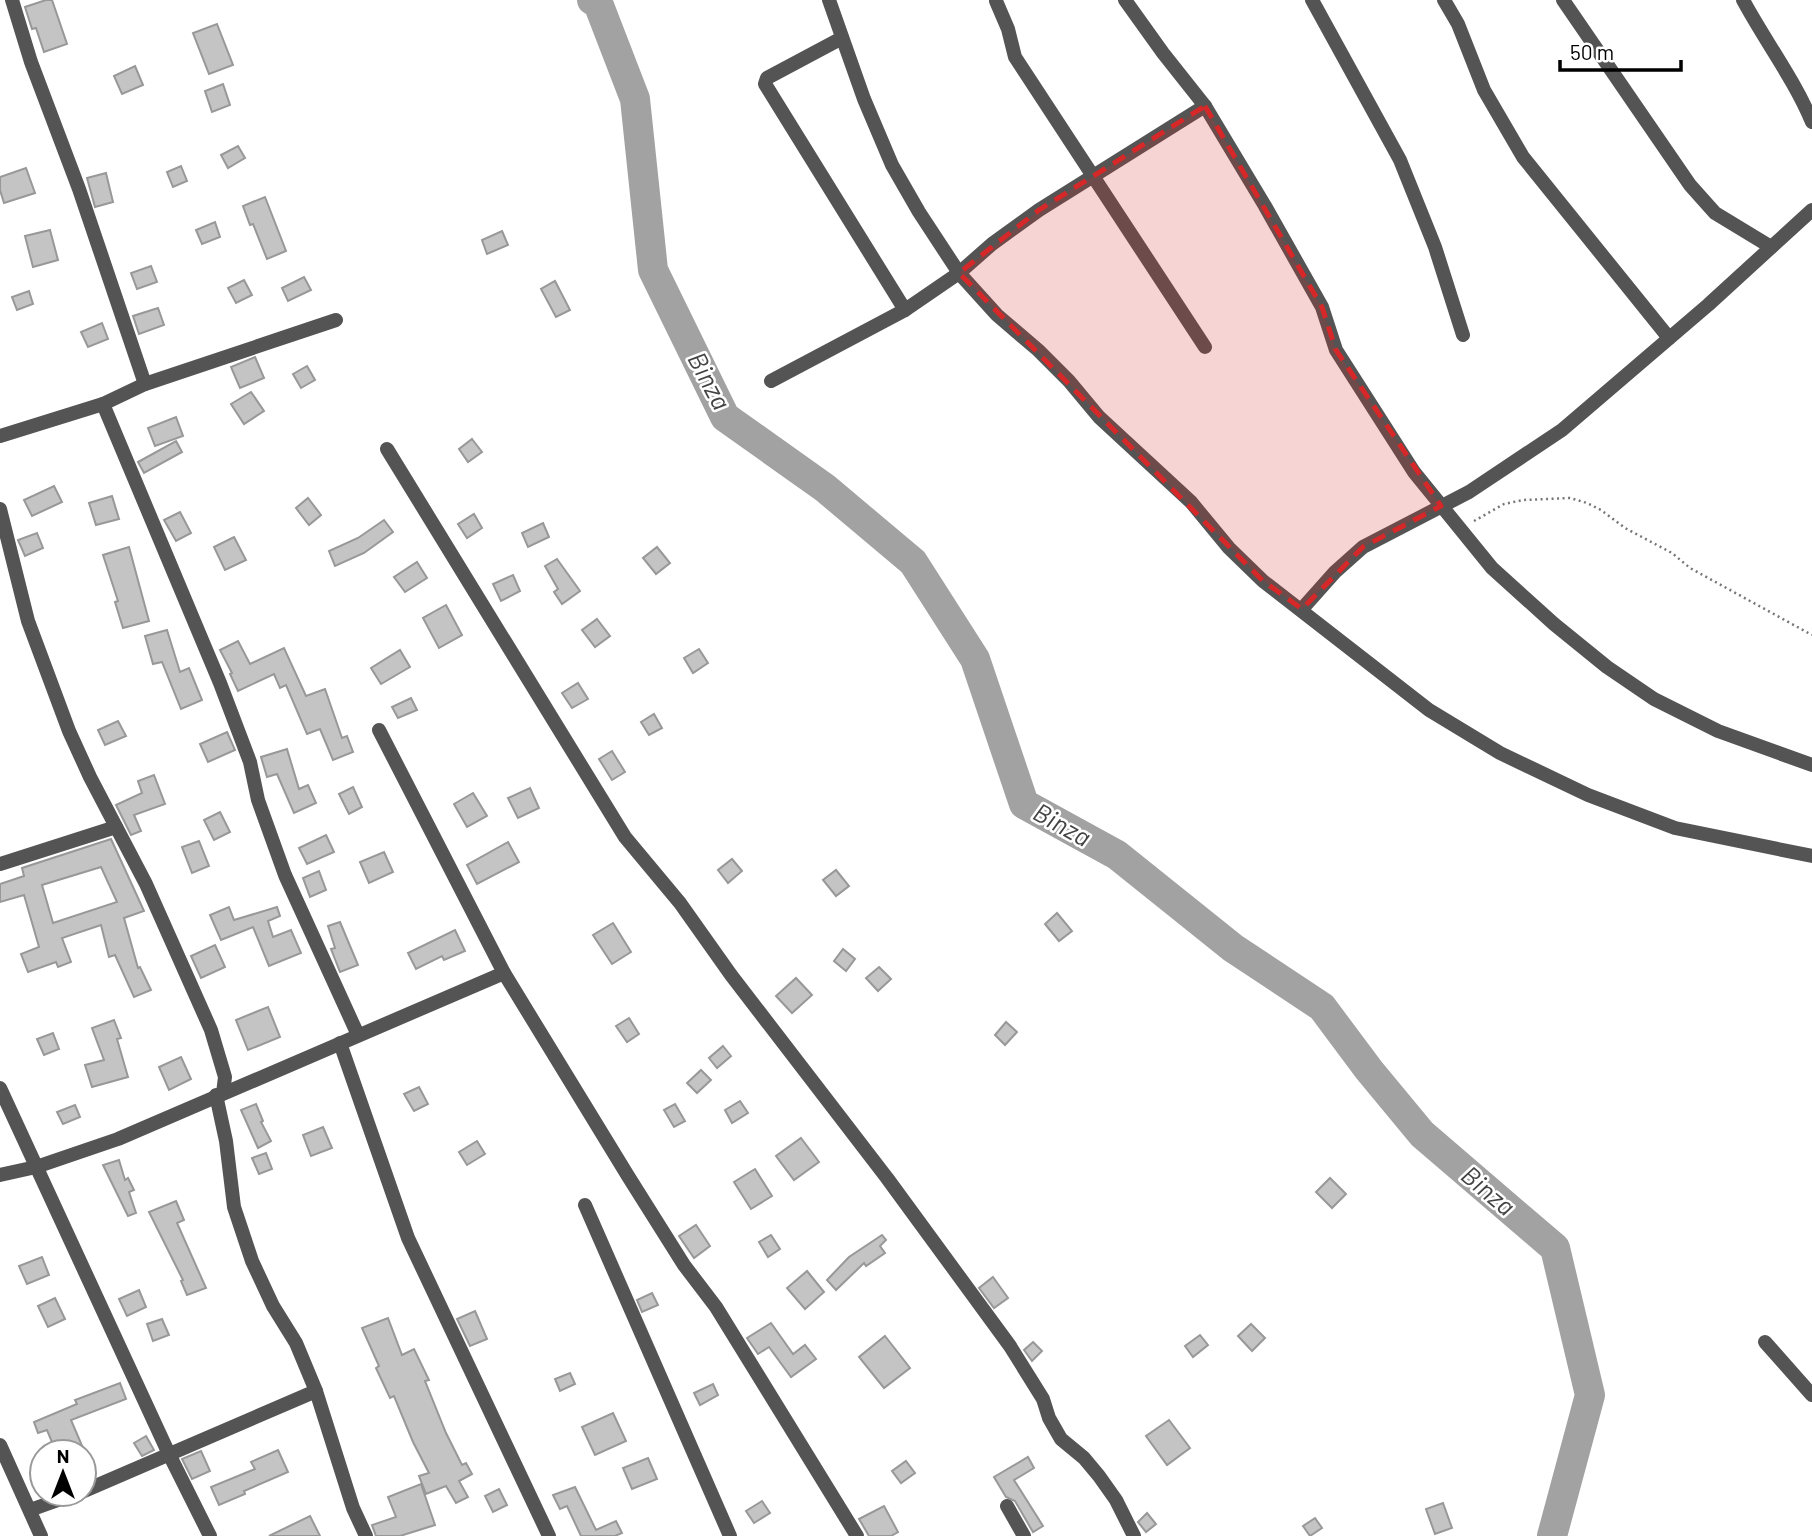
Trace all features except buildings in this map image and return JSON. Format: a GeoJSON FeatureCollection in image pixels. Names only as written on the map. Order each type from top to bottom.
{"type":"FeatureCollection","features":[{"type":"Feature","properties":{"kind":"street"},"geometry":{"type":"LineString","coordinates":[[12,0],[31,62],[79,189],[145,384]]}},
{"type":"Feature","properties":{"kind":"street"},"geometry":{"type":"LineString","coordinates":[[829,0],[869,111],[892,165],[919,212],[960,273],[997,315],[1069,381],[1099,417],[1191,502],[1229,548],[1263,581],[1429,710],[1513,759],[1588,795],[1675,828],[1812,856]]}},
{"type":"Feature","properties":{"kind":"street"},"geometry":{"type":"LineString","coordinates":[[1125,0],[1205,106],[1322,307],[1336,350],[1414,472],[1492,568],[1607,667],[1654,699],[1718,731],[1812,765]]}},
{"type":"Feature","properties":{"kind":"street"},"geometry":{"type":"LineString","coordinates":[[1444,0],[1458,24],[1484,90],[1523,157],[1669,338]]}},
{"type":"Feature","properties":{"kind":"street"},"geometry":{"type":"LineString","coordinates":[[1563,0],[1690,185],[1715,213],[1771,247]]}},
{"type":"Feature","properties":{"kind":"street"},"geometry":{"type":"LineString","coordinates":[[1743,0],[1812,121]]}},
{"type":"Feature","properties":{"kind":"street"},"geometry":{"type":"LineString","coordinates":[[996,1],[1008,29],[1015,57],[1205,347]]}},
{"type":"Feature","properties":{"kind":"street"},"geometry":{"type":"LineString","coordinates":[[1317,2],[1400,160],[1435,247],[1463,335]]}},
{"type":"Feature","properties":{"kind":"street"},"geometry":{"type":"LineString","coordinates":[[842,38],[767,78],[765,84],[905,310]]}},
{"type":"Feature","properties":{"kind":"street"},"geometry":{"type":"LineString","coordinates":[[771,381],[905,310],[960,273],[992,244],[1093,176],[1205,106]]}},
{"type":"Feature","properties":{"kind":"street"},"geometry":{"type":"LineString","coordinates":[[1302,609],[1335,572],[1363,547],[1469,492],[1562,430],[1812,210]]}},
{"type":"Feature","properties":{"kind":"street"},"geometry":{"type":"LineString","coordinates":[[0,436],[103,404],[145,384],[336,320]]}},
{"type":"Feature","properties":{"kind":"street"},"geometry":{"type":"LineString","coordinates":[[103,404],[225,694],[250,762],[258,800],[285,875],[358,1035]]}},
{"type":"Feature","properties":{"kind":"street"},"geometry":{"type":"LineString","coordinates":[[387,449],[625,837],[680,903],[731,975],[1010,1346],[1043,1399],[1049,1418],[1061,1439],[1084,1458],[1099,1476],[1116,1500],[1134,1536]]}},
{"type":"Feature","properties":{"kind":"street"},"geometry":{"type":"LineString","coordinates":[[0,509],[27,621],[69,731],[146,884],[211,1030],[225,1077],[220,1094],[234,1207],[252,1261],[296,1343],[316,1391],[353,1508],[366,1536]]}},
{"type":"Feature","properties":{"kind":"street"},"geometry":{"type":"LineString","coordinates":[[379,730],[504,973],[635,1188],[684,1265],[716,1307],[856,1536]]}},
{"type":"Feature","properties":{"kind":"street"},"geometry":{"type":"LineString","coordinates":[[0,864],[116,827]]}},
{"type":"Feature","properties":{"kind":"street"},"geometry":{"type":"LineString","coordinates":[[0,1175],[36,1167],[118,1139],[504,973]]}},
{"type":"Feature","properties":{"kind":"street"},"geometry":{"type":"LineString","coordinates":[[340,1043],[408,1238],[549,1536]]}},
{"type":"Feature","properties":{"kind":"street"},"geometry":{"type":"LineString","coordinates":[[0,1087],[169,1454],[210,1536]]}},
{"type":"Feature","properties":{"kind":"street"},"geometry":{"type":"LineString","coordinates":[[585,1205],[730,1536]]}},
{"type":"Feature","properties":{"kind":"street"},"geometry":{"type":"LineString","coordinates":[[1765,1342],[1812,1395]]}},
{"type":"Feature","properties":{"kind":"street"},"geometry":{"type":"LineString","coordinates":[[98,1485],[316,1391]]}},
{"type":"Feature","properties":{"kind":"street"},"geometry":{"type":"LineString","coordinates":[[0,1446],[41,1536]]}},
{"type":"Feature","properties":{"kind":"street"},"geometry":{"type":"LineString","coordinates":[[1007,1506],[1024,1536]]}},
{"type":"Feature","properties":{"kind":"street"},"geometry":{"type":"LineString","coordinates":[[30,1510],[36,1508]]}},
{"type":"Feature","properties":{"kind":"path"},"geometry":{"type":"LineString","coordinates":[[1459,530],[1504,504],[1523,500],[1570,498],[1587,503],[1625,528],[1672,553],[1690,568],[1812,635]]}},
{"type":"Feature","properties":{"kind":"highlighted area"},"geometry":{"type":"Polygon","coordinates":[[[1205,106],[1322,307],[1336,350],[1441,506],[1363,547],[1302,609],[1263,581],[959,273],[1039,210],[1205,106]]]}},
{"type":"Feature","properties":{"kind":"waterway","name":"Binza"},"geometry":{"type":"LineString","coordinates":[[592,0],[598,3],[635,99],[653,270],[725,417],[825,488],[913,562],[975,659],[1024,804],[1117,855],[1233,948],[1322,1007],[1422,1134],[1555,1248],[1590,1395],[1552,1536]]}}]}
